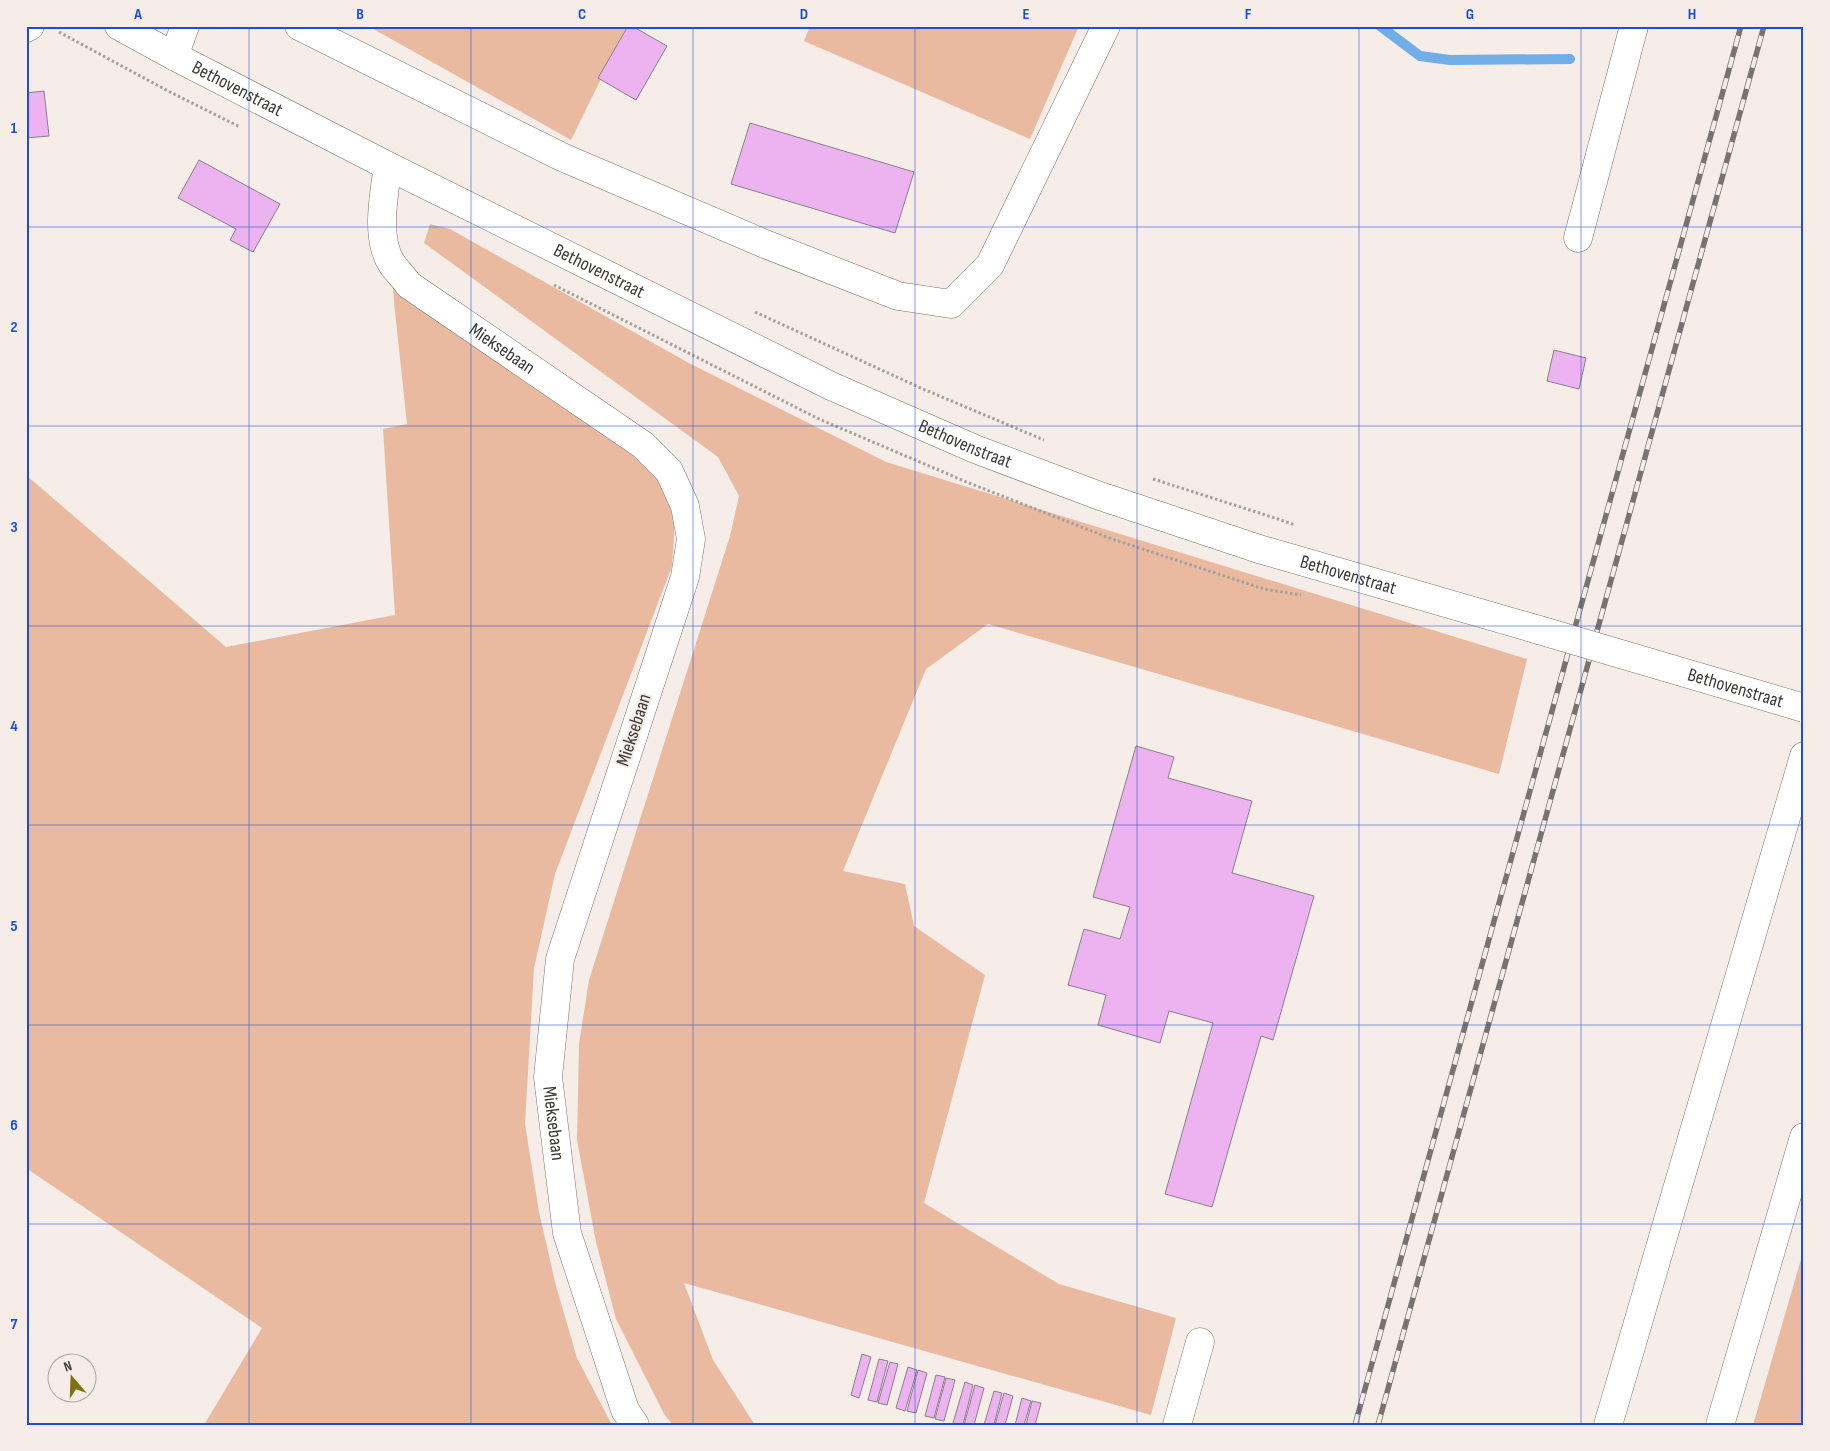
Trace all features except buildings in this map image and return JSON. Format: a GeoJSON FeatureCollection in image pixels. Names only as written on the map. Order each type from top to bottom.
{"type":"FeatureCollection","features":[{"type":"Feature","properties":{"kind":"main road","name":"Bethovenstraat"},"geometry":{"type":"LineString","coordinates":[[119,26],[388,166],[831,386],[975,448],[1100,496],[1259,550],[1804,708]]}},
{"type":"Feature","properties":{"kind":"main road"},"geometry":{"type":"LineString","coordinates":[[174,56],[185,26]]}},
{"type":"Feature","properties":{"kind":"main road"},"geometry":{"type":"LineString","coordinates":[[299,26],[562,157],[756,240],[898,296],[950,304],[990,265],[1106,26]]}},
{"type":"Feature","properties":{"kind":"main road"},"geometry":{"type":"LineString","coordinates":[[1578,238],[1634,26]]}},
{"type":"Feature","properties":{"kind":"main road"},"geometry":{"type":"LineString","coordinates":[[26,28],[43,29]]}},
{"type":"Feature","properties":{"kind":"main road","name":"Mieksebaan"},"geometry":{"type":"LineString","coordinates":[[388,166],[383,198],[383,240],[391,263],[409,285],[643,445],[670,471],[685,506],[691,539],[685,577],[560,959],[548,1077],[567,1234],[625,1410],[635,1425]]}},
{"type":"Feature","properties":{"kind":"main road"},"geometry":{"type":"LineString","coordinates":[[1608,1425],[1804,756]]}},
{"type":"Feature","properties":{"kind":"main road"},"geometry":{"type":"LineString","coordinates":[[1720,1425],[1804,1137]]}},
{"type":"Feature","properties":{"kind":"main road"},"geometry":{"type":"LineString","coordinates":[[1177,1425],[1200,1342]]}},
{"type":"Feature","properties":{"kind":"path"},"geometry":{"type":"LineString","coordinates":[[43,29],[168,91]]}},
{"type":"Feature","properties":{"kind":"path"},"geometry":{"type":"LineString","coordinates":[[755,312],[922,389],[1047,441]]}},
{"type":"Feature","properties":{"kind":"path"},"geometry":{"type":"LineString","coordinates":[[1148,478],[1278,518],[1296,526]]}},
{"type":"Feature","properties":{"kind":"shaded area"},"geometry":{"type":"Polygon","coordinates":[[[368,26],[627,26],[571,140],[368,26]]]}},
{"type":"Feature","properties":{"kind":"shaded area"},"geometry":{"type":"Polygon","coordinates":[[[810,26],[1079,26],[1030,139],[804,41],[810,26]]]}},
{"type":"Feature","properties":{"kind":"shaded area"},"geometry":{"type":"Polygon","coordinates":[[[430,224],[450,229],[687,362],[886,462],[1527,659],[1499,774],[988,624],[926,669],[843,871],[905,884],[914,926],[985,975],[924,1203],[1059,1284],[1176,1318],[1151,1415],[684,1283],[713,1360],[755,1425],[673,1425],[664,1414],[616,1319],[596,1242],[577,1140],[579,1044],[589,980],[730,536],[739,496],[718,457],[424,243],[430,224]]]}},
{"type":"Feature","properties":{"kind":"shaded area"},"geometry":{"type":"Polygon","coordinates":[[[393,287],[600,430],[654,472],[667,499],[675,522],[672,566],[555,874],[534,968],[525,1124],[539,1212],[556,1286],[577,1358],[612,1425],[204,1425],[262,1328],[26,1168],[26,475],[226,647],[395,615],[383,429],[407,424],[393,287]]]}},
{"type":"Feature","properties":{"kind":"shaded area"},"geometry":{"type":"Polygon","coordinates":[[[1804,1249],[1804,1425],[1753,1425],[1804,1249]]]}},
{"type":"Feature","properties":{"kind":"waterway"},"geometry":{"type":"LineString","coordinates":[[1380,26],[1420,56],[1450,60],[1570,59]]}},
{"type":"Feature","properties":{"kind":"railway"},"geometry":{"type":"LineString","coordinates":[[1355,1425],[1741,26]]}},
{"type":"Feature","properties":{"kind":"railway"},"geometry":{"type":"LineString","coordinates":[[1378,1425],[1764,26]]}}]}
